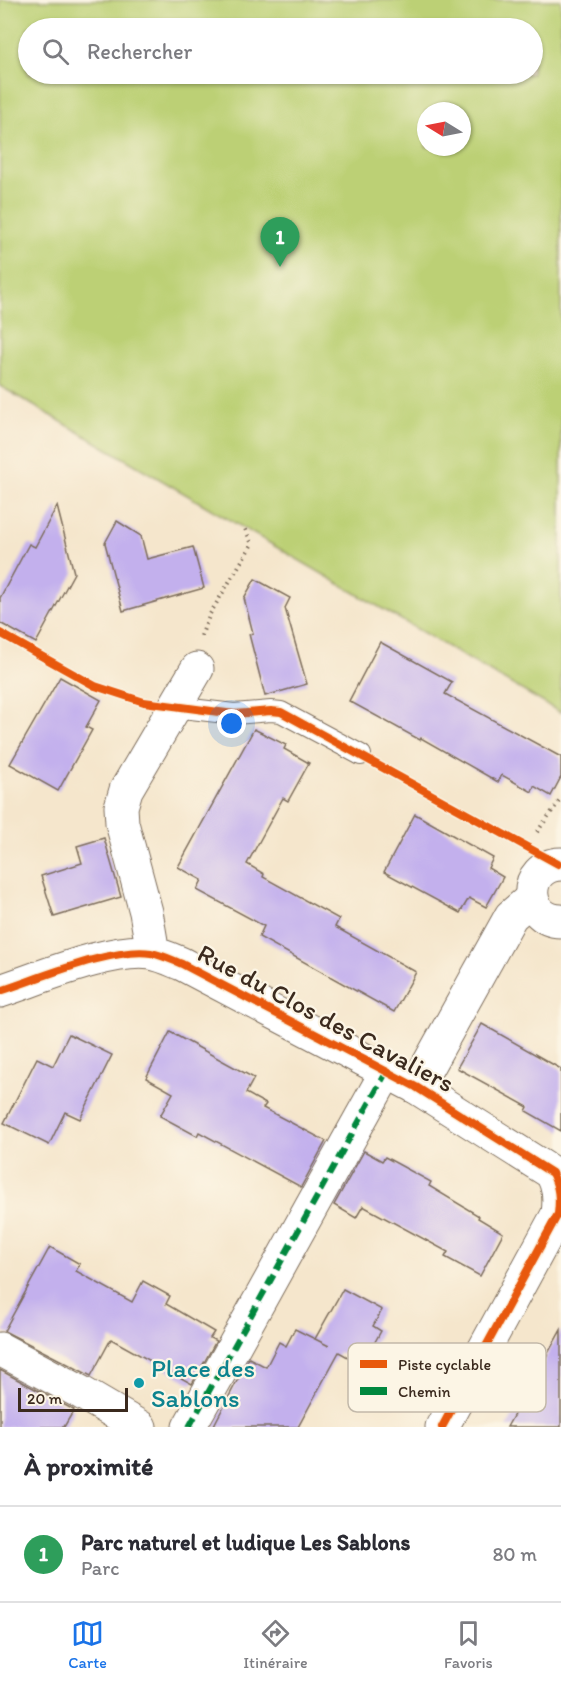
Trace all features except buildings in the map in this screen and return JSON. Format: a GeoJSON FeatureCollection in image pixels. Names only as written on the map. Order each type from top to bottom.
{"type":"FeatureCollection","features":[{"type":"Feature","properties":{"kind":"street"},"geometry":{"type":"LineString","coordinates":[[153,953],[146,912],[122,823],[121,807],[126,790],[197,669]]}},
{"type":"Feature","properties":{"kind":"street"},"geometry":{"type":"LineString","coordinates":[[561,864],[548,866],[540,871],[532,888],[532,898],[541,914],[549,919],[561,921]]}},
{"type":"Feature","properties":{"kind":"street"},"geometry":{"type":"LineString","coordinates":[[416,1087],[511,916],[532,898]]}},
{"type":"Feature","properties":{"kind":"street","name":"Rue du Clos des Cavaliers"},"geometry":{"type":"LineString","coordinates":[[0,991],[99,958],[129,952],[153,953],[182,964],[387,1071],[552,1173],[558,1185],[560,1199],[558,1214],[488,1343]]}},
{"type":"Feature","properties":{"kind":"street","name":"Rue du Clos des Cavaliers"},"geometry":{"type":"LineString","coordinates":[[189,1427],[387,1071]]}},
{"type":"Feature","properties":{"kind":"street"},"geometry":{"type":"LineString","coordinates":[[0,1349],[140,1427]]}},
{"type":"Feature","properties":{"kind":"street","name":"Rue du Clos des Cavaliers"},"geometry":{"type":"LineString","coordinates":[[442,1427],[450,1412]]}},
{"type":"Feature","properties":{"kind":"lane"},"geometry":{"type":"LineString","coordinates":[[174,707],[234,714],[281,712],[361,755]]}},
{"type":"Feature","properties":{"kind":"path"},"geometry":{"type":"LineString","coordinates":[[197,669],[201,632],[252,544],[245,529]]}},
{"type":"Feature","properties":{"kind":"path"},"geometry":{"type":"LineString","coordinates":[[531,839],[561,799]]}},
{"type":"Feature","properties":{"kind":"green space"},"geometry":{"type":"Polygon","coordinates":[[[0,0],[561,0],[561,713],[0,386],[0,0]]]}},
{"type":"Feature","properties":{"kind":"marked path"},"geometry":{"type":"LineString","coordinates":[[189,1427],[387,1071]]}},
{"type":"Feature","properties":{"kind":"cycle path"},"geometry":{"type":"LineString","coordinates":[[0,633],[95,686],[144,702],[234,714],[281,712],[558,864]]}},
{"type":"Feature","properties":{"kind":"cycle path"},"geometry":{"type":"LineString","coordinates":[[0,991],[97,959],[135,952],[159,955],[182,964],[416,1087],[552,1173],[558,1193],[558,1214],[488,1343]]}},
{"type":"Feature","properties":{"kind":"cycle path"},"geometry":{"type":"LineString","coordinates":[[442,1427],[450,1412]]}},
{"type":"Feature","properties":{"kind":"place","name":"Parc naturel et ludique Les Sablons"},"geometry":{"type":"Point","coordinates":[280,267]}},
{"type":"Feature","properties":{"kind":"place","name":"Place des Sablons"},"geometry":{"type":"Point","coordinates":[139,1383]}}]}
